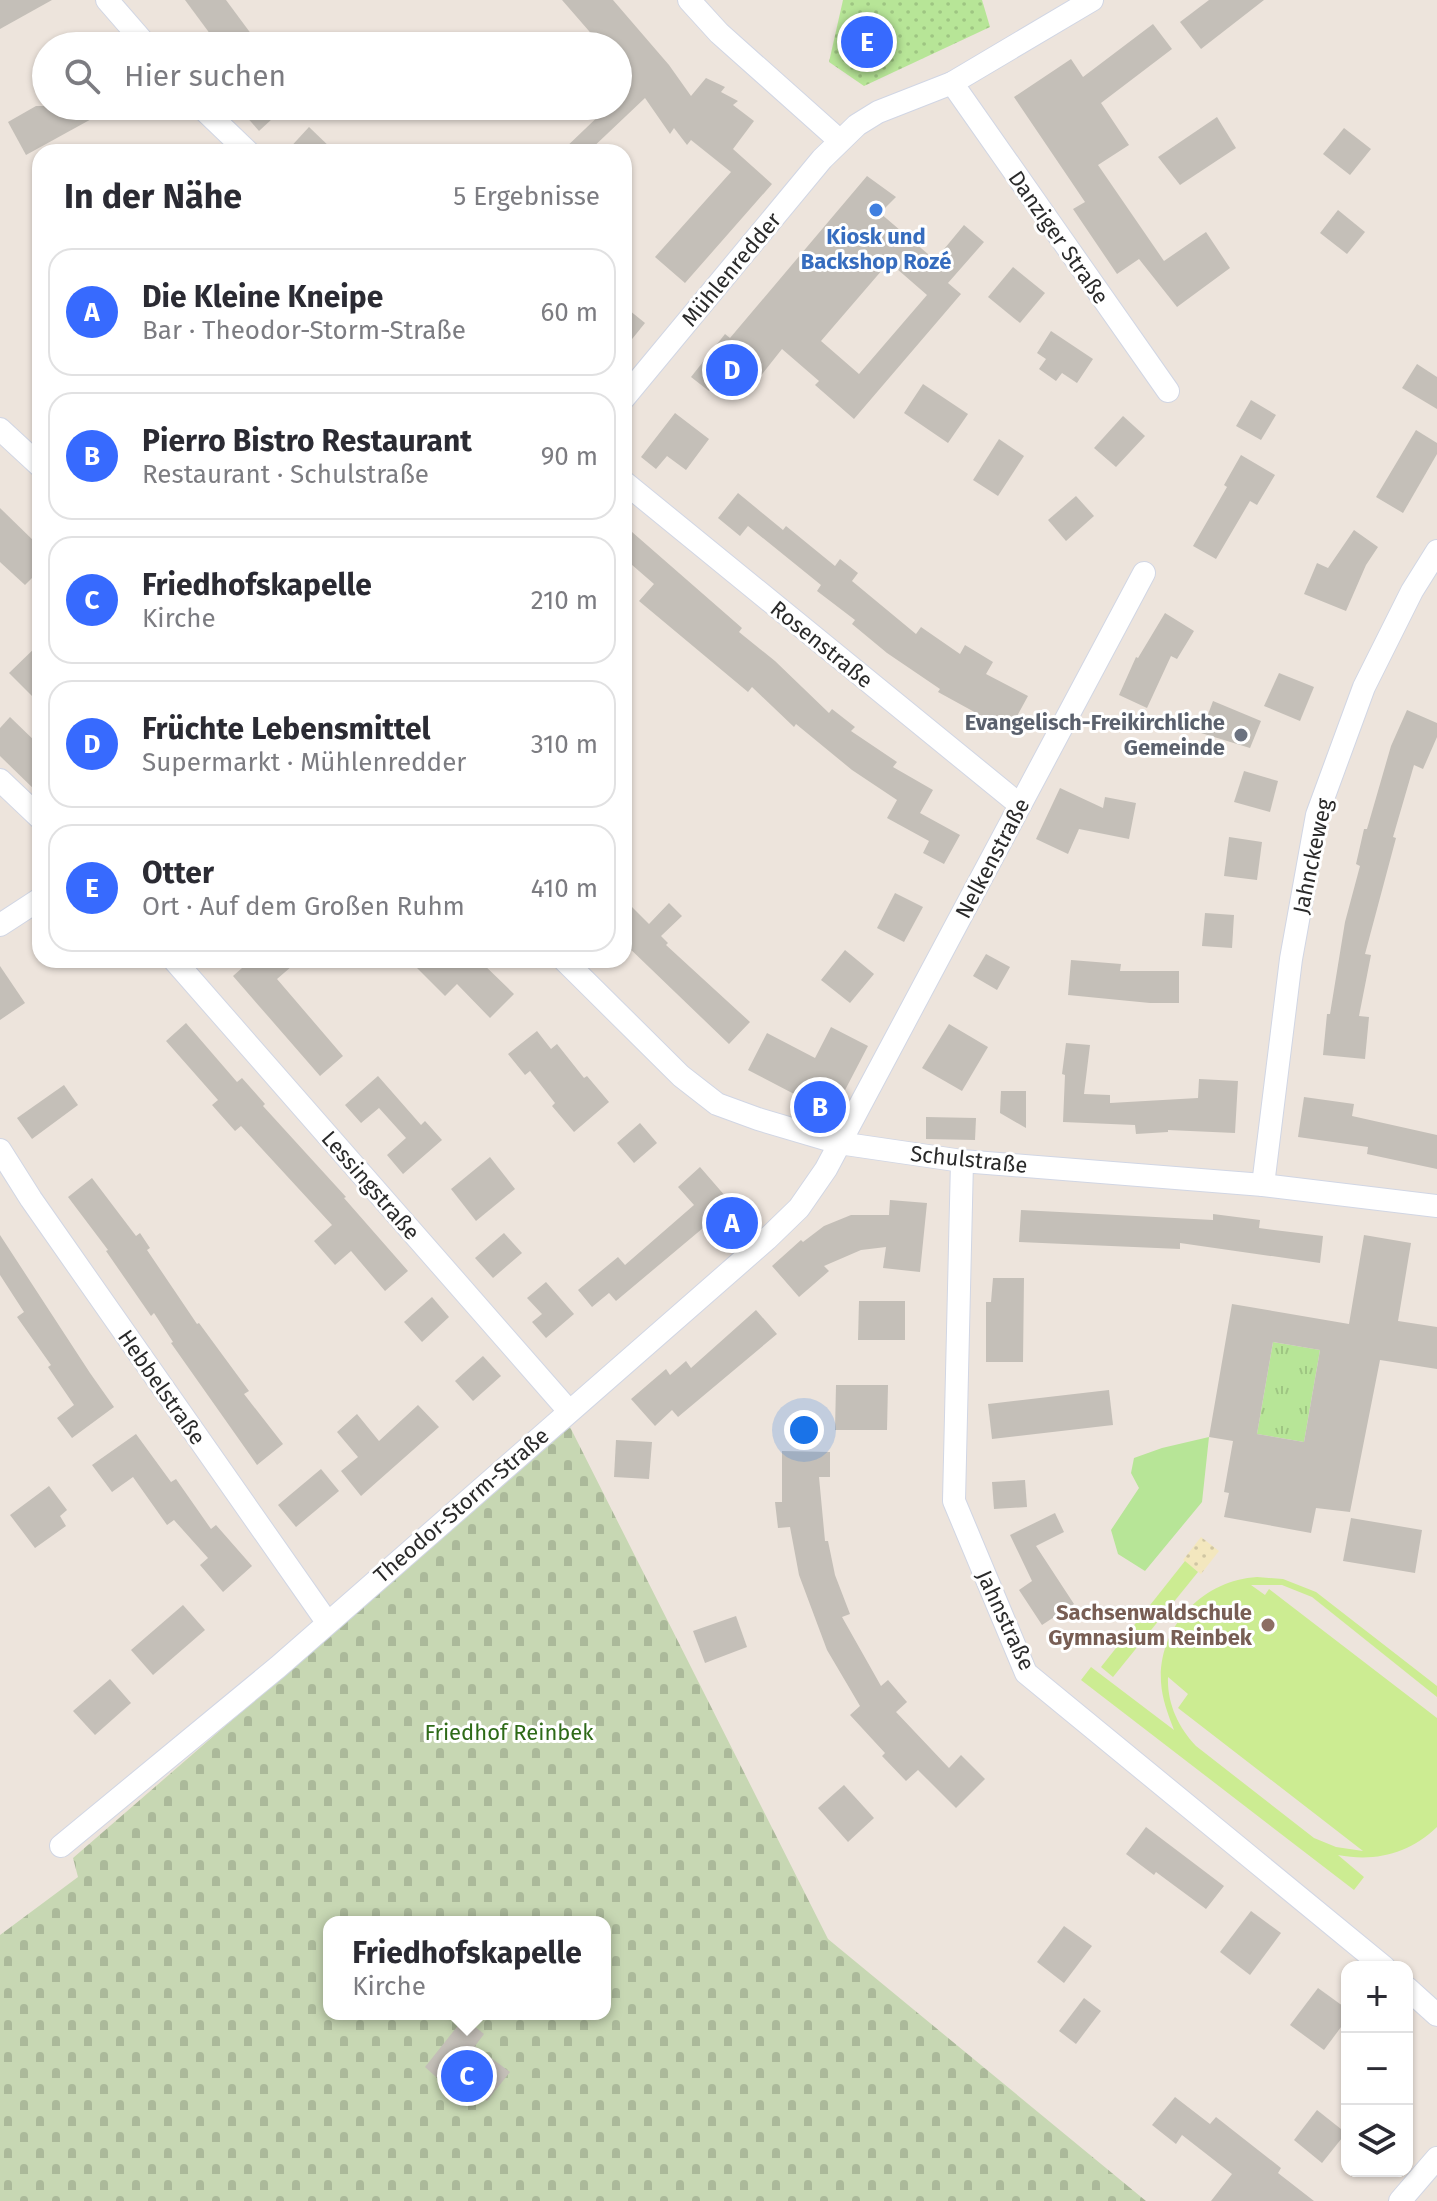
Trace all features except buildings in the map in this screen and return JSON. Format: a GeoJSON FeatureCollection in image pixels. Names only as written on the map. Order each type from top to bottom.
{"type":"FeatureCollection","features":[{"type":"Feature","properties":{"kind":"street"},"geometry":{"type":"LineString","coordinates":[[107,0],[135,32]]}},
{"type":"Feature","properties":{"kind":"street"},"geometry":{"type":"LineString","coordinates":[[689,0],[719,33],[839,140]]}},
{"type":"Feature","properties":{"kind":"street","name":"Mühlenredder"},"geometry":{"type":"LineString","coordinates":[[632,388],[839,140],[878,112],[952,83],[1092,0]]}},
{"type":"Feature","properties":{"kind":"street","name":"Danziger Straße"},"geometry":{"type":"LineString","coordinates":[[952,83],[1168,391]]}},
{"type":"Feature","properties":{"kind":"street"},"geometry":{"type":"LineString","coordinates":[[215,120],[240,144]]}},
{"type":"Feature","properties":{"kind":"street"},"geometry":{"type":"LineString","coordinates":[[0,429],[32,459]]}},
{"type":"Feature","properties":{"kind":"street","name":"Rosenstraße"},"geometry":{"type":"LineString","coordinates":[[632,489],[1020,805]]}},
{"type":"Feature","properties":{"kind":"street","name":"Jahnckeweg"},"geometry":{"type":"LineString","coordinates":[[1263,1185],[1291,959],[1317,815],[1364,687],[1412,591],[1437,551]]}},
{"type":"Feature","properties":{"kind":"street","name":"Nelkenstraße"},"geometry":{"type":"LineString","coordinates":[[839,1143],[1144,573]]}},
{"type":"Feature","properties":{"kind":"street"},"geometry":{"type":"LineString","coordinates":[[0,780],[32,810]]}},
{"type":"Feature","properties":{"kind":"street"},"geometry":{"type":"LineString","coordinates":[[0,925],[32,904]]}},
{"type":"Feature","properties":{"kind":"street","name":"Lessingstraße"},"geometry":{"type":"LineString","coordinates":[[181,968],[569,1411]]}},
{"type":"Feature","properties":{"kind":"street","name":"Schulstraße"},"geometry":{"type":"LineString","coordinates":[[572,968],[681,1076],[717,1104],[839,1143],[962,1161],[1263,1185],[1437,1206]]}},
{"type":"Feature","properties":{"kind":"street","name":"Theodor-Storm-Straße"},"geometry":{"type":"LineString","coordinates":[[61,1846],[278,1667],[789,1219],[808,1196],[839,1143]]}},
{"type":"Feature","properties":{"kind":"street","name":"Hebbelstraße"},"geometry":{"type":"LineString","coordinates":[[0,1150],[31,1199],[327,1622]]}},
{"type":"Feature","properties":{"kind":"street","name":"Jahnstraße"},"geometry":{"type":"LineString","coordinates":[[962,1161],[954,1501],[1026,1673],[1377,1961]]}},
{"type":"Feature","properties":{"kind":"street"},"geometry":{"type":"LineString","coordinates":[[1413,1993],[1437,2015]]}},
{"type":"Feature","properties":{"kind":"street"},"geometry":{"type":"LineString","coordinates":[[1400,2201],[1437,2158]]}},
{"type":"Feature","properties":{"kind":"green space"},"geometry":{"type":"Polygon","coordinates":[[[843,0],[982,0],[990,27],[864,86],[829,62],[843,0]]]}},
{"type":"Feature","properties":{"kind":"green space"},"geometry":{"type":"Polygon","coordinates":[[[1273,1342],[1320,1350],[1304,1442],[1257,1434],[1273,1342]]]}},
{"type":"Feature","properties":{"kind":"green space","name":"Friedhof Reinbek"},"geometry":{"type":"Polygon","coordinates":[[[570,1427],[828,1939],[1146,2201],[0,2201],[0,1935],[78,1877],[73,1858],[570,1427]]]}},
{"type":"Feature","properties":{"kind":"green space"},"geometry":{"type":"Polygon","coordinates":[[[1209,1437],[1202,1502],[1145,1571],[1118,1554],[1111,1530],[1139,1488],[1131,1473],[1134,1458],[1209,1437]]]}},
{"type":"Feature","properties":{"kind":"green space"},"geometry":{"type":"Polygon","coordinates":[[[1185,1561],[1198,1572],[1113,1677],[1101,1667],[1185,1561]]]}},
{"type":"Feature","properties":{"kind":"green space"},"geometry":{"type":"Polygon","coordinates":[[[1257,1577],[1283,1579],[1316,1592],[1437,1686],[1437,1697],[1312,1597],[1282,1585],[1251,1585],[1265,1595],[1269,1589],[1437,1718],[1437,1827],[1415,1844],[1391,1854],[1365,1857],[1338,1855],[1364,1877],[1354,1890],[1081,1680],[1091,1667],[1174,1730],[1161,1682],[1167,1643],[1176,1625],[1202,1597],[1237,1580],[1257,1577]],[[1168,1677],[1169,1696],[1175,1714],[1196,1746],[1314,1838],[1336,1847],[1363,1851],[1178,1708],[1188,1694],[1168,1677]]]}},
{"type":"Feature","properties":{"kind":"sand"},"geometry":{"type":"Polygon","coordinates":[[[1201,1537],[1219,1551],[1201,1574],[1183,1560],[1201,1537]]]}},
{"type":"Feature","properties":{"kind":"place","name":"Otter"},"geometry":{"type":"Point","coordinates":[867,42]}},
{"type":"Feature","properties":{"kind":"place","name":"Kiosk und Backshop Rozé"},"geometry":{"type":"Point","coordinates":[876,210]}},
{"type":"Feature","properties":{"kind":"place","name":"Früchte Lebensmittel"},"geometry":{"type":"Point","coordinates":[732,370]}},
{"type":"Feature","properties":{"kind":"place","name":"Evangelisch-Freikirchliche Gemeinde"},"geometry":{"type":"Point","coordinates":[1241,735]}},
{"type":"Feature","properties":{"kind":"place","name":"Pierro Bistro Restaurant"},"geometry":{"type":"Point","coordinates":[820,1107]}},
{"type":"Feature","properties":{"kind":"place","name":"Die Kleine Kneipe"},"geometry":{"type":"Point","coordinates":[732,1223]}},
{"type":"Feature","properties":{"kind":"place","name":"Sachsenwaldschule Gymnasium Reinbek"},"geometry":{"type":"Point","coordinates":[1268,1625]}},
{"type":"Feature","properties":{"kind":"place","name":"Friedhofskapelle"},"geometry":{"type":"Point","coordinates":[467,2076]}}]}
